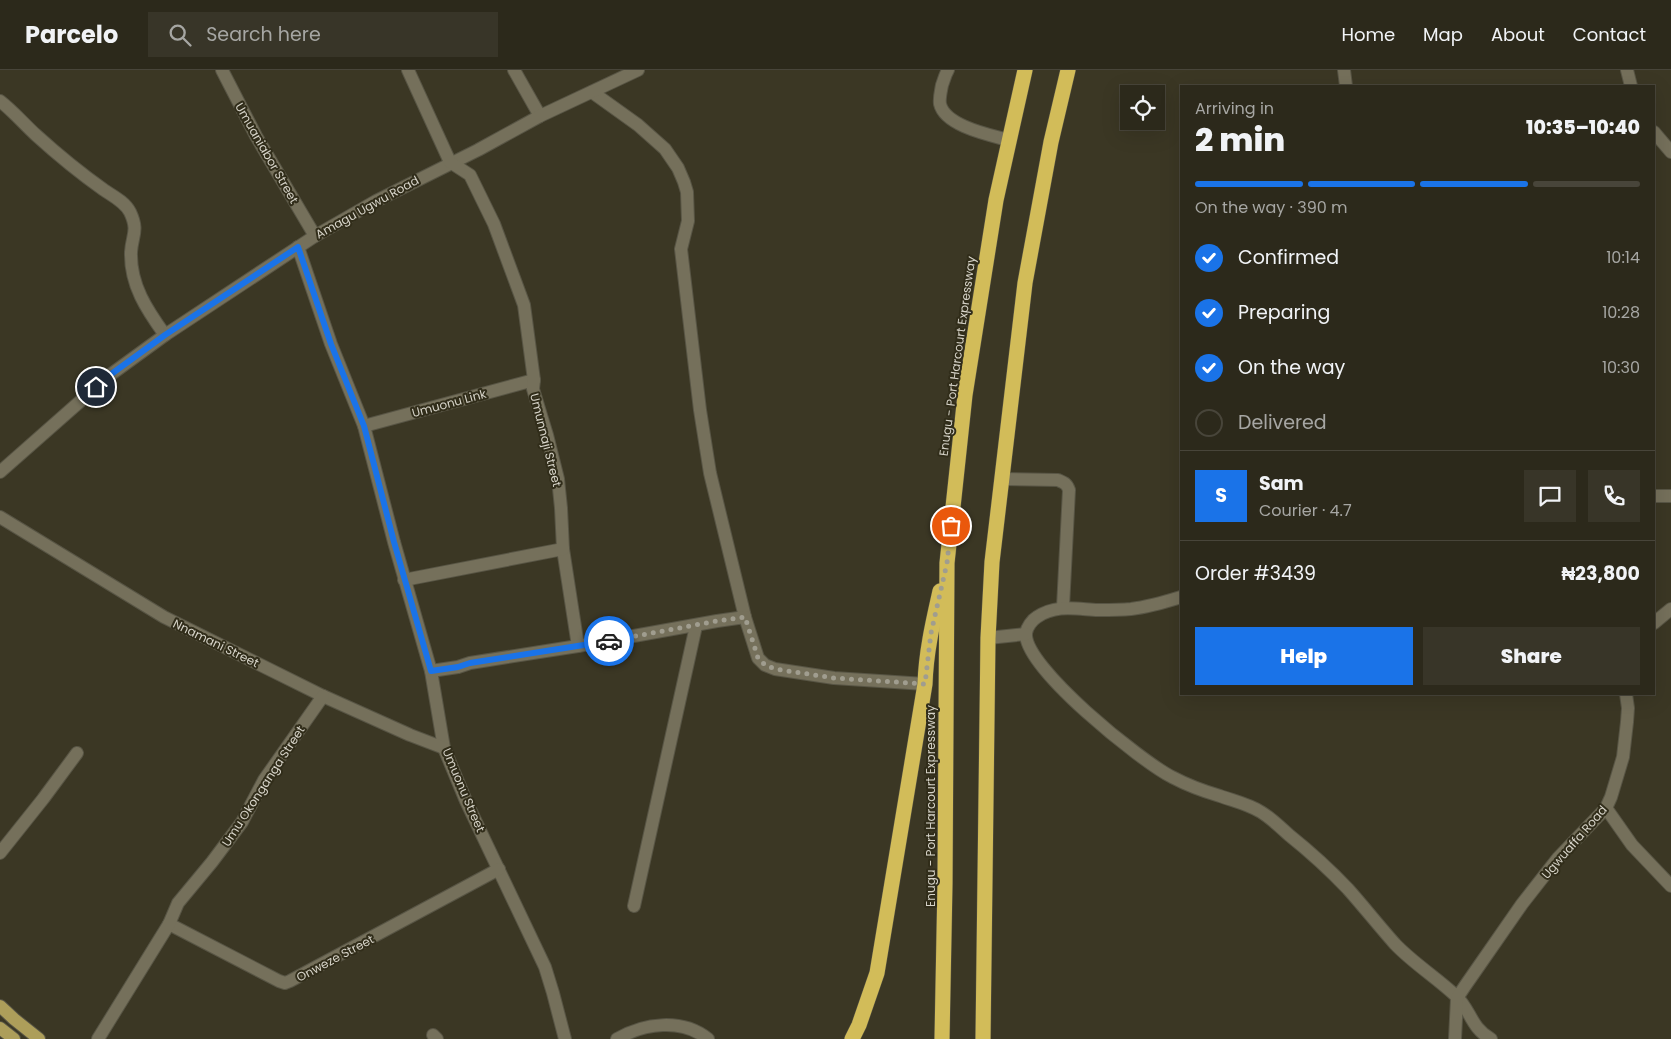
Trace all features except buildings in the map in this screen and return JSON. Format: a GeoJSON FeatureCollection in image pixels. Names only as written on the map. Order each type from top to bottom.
{"type":"FeatureCollection","features":[{"type":"Feature","properties":{"kind":"highway","name":"Enugu - Port Harcourt Expressway"},"geometry":{"type":"LineString","coordinates":[[942,1039],[947,563],[964,394],[996,200],[1025,70]]}},
{"type":"Feature","properties":{"kind":"highway"},"geometry":{"type":"LineString","coordinates":[[983,1039],[988,638],[992,562],[1025,282],[1051,142],[1068,70]]}},
{"type":"Feature","properties":{"kind":"highway"},"geometry":{"type":"LineString","coordinates":[[852,1039],[859,1025],[877,973],[925,684],[931,633],[947,563]]}},
{"type":"Feature","properties":{"kind":"main road"},"geometry":{"type":"LineString","coordinates":[[0,1006],[39,1039]]}},
{"type":"Feature","properties":{"kind":"main road"},"geometry":{"type":"LineString","coordinates":[[0,1028],[14,1039]]}},
{"type":"Feature","properties":{"kind":"street","name":"Umuaniabor Street"},"geometry":{"type":"LineString","coordinates":[[222,70],[256,136],[315,236]]}},
{"type":"Feature","properties":{"kind":"street"},"geometry":{"type":"LineString","coordinates":[[408,70],[450,162]]}},
{"type":"Feature","properties":{"kind":"street"},"geometry":{"type":"LineString","coordinates":[[514,70],[540,116]]}},
{"type":"Feature","properties":{"kind":"street","name":"Amagu Ugwu Road"},"geometry":{"type":"LineString","coordinates":[[0,472],[110,375],[165,335],[315,236],[450,162],[478,150],[540,116],[638,70]]}},
{"type":"Feature","properties":{"kind":"street"},"geometry":{"type":"LineString","coordinates":[[948,70],[940,92],[940,104],[943,112],[962,126],[1008,140]]}},
{"type":"Feature","properties":{"kind":"street"},"geometry":{"type":"LineString","coordinates":[[1344,70],[1346,85]]}},
{"type":"Feature","properties":{"kind":"street"},"geometry":{"type":"LineString","coordinates":[[1627,70],[1631,85]]}},
{"type":"Feature","properties":{"kind":"street"},"geometry":{"type":"LineString","coordinates":[[592,92],[638,125],[665,149],[678,168],[687,192],[688,221],[681,249],[700,410],[710,473],[745,617],[758,658],[765,665],[775,669],[834,678],[925,684]]}},
{"type":"Feature","properties":{"kind":"street"},"geometry":{"type":"LineString","coordinates":[[1,103],[83,175],[122,202],[129,210],[135,225],[131,252],[137,291],[146,309],[165,335]]}},
{"type":"Feature","properties":{"kind":"street"},"geometry":{"type":"LineString","coordinates":[[1655,133],[1671,152]]}},
{"type":"Feature","properties":{"kind":"street","name":"Umunnaji Street"},"geometry":{"type":"LineString","coordinates":[[450,162],[470,175],[494,224],[524,305],[534,380],[533,389],[558,479],[562,508],[563,549],[578,646]]}},
{"type":"Feature","properties":{"kind":"street","name":"Umuonu Street"},"geometry":{"type":"LineString","coordinates":[[298,247],[331,344],[364,426],[404,580],[431,671],[444,748],[466,801],[545,967],[565,1039]]}},
{"type":"Feature","properties":{"kind":"street","name":"Umuonu Link"},"geometry":{"type":"LineString","coordinates":[[364,426],[534,380]]}},
{"type":"Feature","properties":{"kind":"street"},"geometry":{"type":"LineString","coordinates":[[1001,479],[1058,480],[1068,486],[1063,607]]}},
{"type":"Feature","properties":{"kind":"street"},"geometry":{"type":"LineString","coordinates":[[1655,496],[1671,496]]}},
{"type":"Feature","properties":{"kind":"street","name":"Nnamani Street"},"geometry":{"type":"LineString","coordinates":[[0,517],[164,617],[323,696],[444,748]]}},
{"type":"Feature","properties":{"kind":"street"},"geometry":{"type":"LineString","coordinates":[[404,580],[563,549]]}},
{"type":"Feature","properties":{"kind":"street"},"geometry":{"type":"LineString","coordinates":[[1180,597],[1154,605],[1132,608],[1100,610],[1063,607],[1044,612],[1033,619],[1029,625],[1026,634],[1029,645],[1039,662],[1056,683],[1092,718],[1142,759],[1170,777],[1251,806],[1263,813],[1300,844],[1347,888],[1397,946],[1457,998],[1474,1025],[1490,1039]]}},
{"type":"Feature","properties":{"kind":"street"},"geometry":{"type":"LineString","coordinates":[[1655,622],[1671,609]]}},
{"type":"Feature","properties":{"kind":"street"},"geometry":{"type":"LineString","coordinates":[[431,671],[745,617]]}},
{"type":"Feature","properties":{"kind":"street"},"geometry":{"type":"LineString","coordinates":[[634,906],[696,626]]}},
{"type":"Feature","properties":{"kind":"street"},"geometry":{"type":"LineString","coordinates":[[988,638],[1026,634]]}},
{"type":"Feature","properties":{"kind":"street","name":"Ugwuaffa Road"},"geometry":{"type":"LineString","coordinates":[[1457,998],[1522,904],[1552,865],[1606,808],[1623,757],[1627,715],[1626,695]]}},
{"type":"Feature","properties":{"kind":"street","name":"Umu Okonganga Street"},"geometry":{"type":"LineString","coordinates":[[98,1039],[168,924],[178,903],[242,822],[264,780],[323,696]]}},
{"type":"Feature","properties":{"kind":"street"},"geometry":{"type":"LineString","coordinates":[[0,853],[43,800],[77,753]]}},
{"type":"Feature","properties":{"kind":"street"},"geometry":{"type":"LineString","coordinates":[[1606,808],[1632,844],[1671,886]]}},
{"type":"Feature","properties":{"kind":"street","name":"Onweze Street"},"geometry":{"type":"LineString","coordinates":[[168,924],[285,983],[499,870]]}},
{"type":"Feature","properties":{"kind":"street"},"geometry":{"type":"LineString","coordinates":[[1455,1039],[1457,998]]}},
{"type":"Feature","properties":{"kind":"street"},"geometry":{"type":"LineString","coordinates":[[617,1039],[652,1025],[671,1025],[700,1032],[708,1039]]}},
{"type":"Feature","properties":{"kind":"way so far"},"geometry":{"type":"LineString","coordinates":[[609,641],[745,617],[758,658],[765,665],[775,669],[834,678],[925,684],[931,633],[947,563],[951,526]]}},
{"type":"Feature","properties":{"kind":"route"},"geometry":{"type":"LineString","coordinates":[[96,387],[165,335],[298,247],[331,344],[364,426],[394,542],[431,671],[609,641]]}}]}
